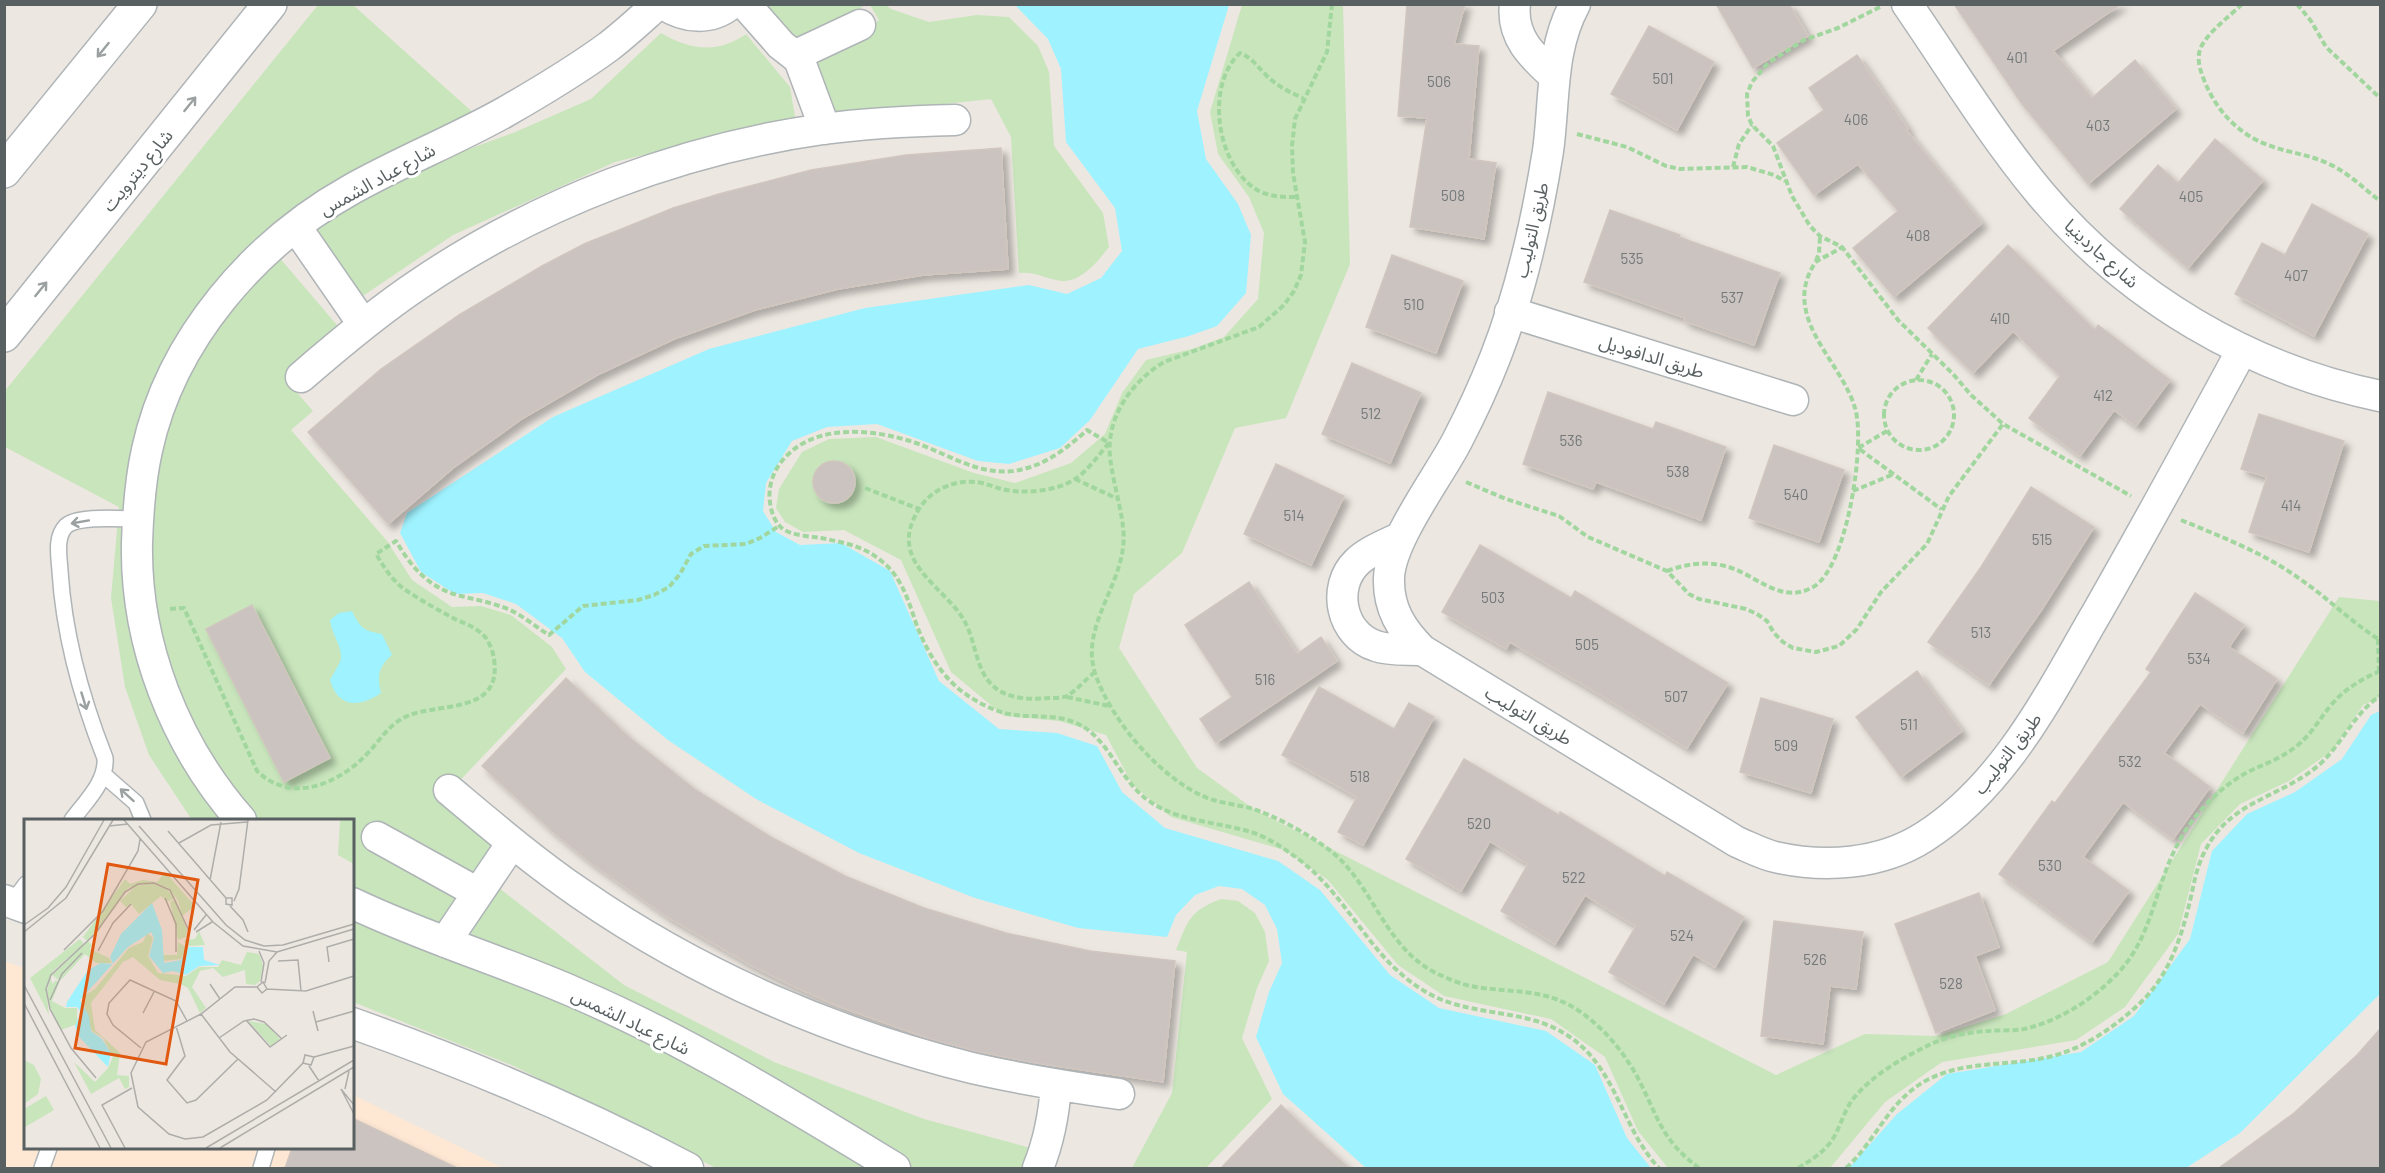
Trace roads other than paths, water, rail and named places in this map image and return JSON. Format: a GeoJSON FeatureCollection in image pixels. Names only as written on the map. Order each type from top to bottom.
{"type":"FeatureCollection","features":[{"type":"Feature","properties":{"kind":"street"},"geometry":{"type":"LineString","coordinates":[[4,171],[140,4]]}},
{"type":"Feature","properties":{"kind":"street","name":"شارع ديترويت"},"geometry":{"type":"LineString","coordinates":[[4,335],[270,4]]}},
{"type":"Feature","properties":{"kind":"street","name":"شارع عباد الشمس"},"geometry":{"type":"LineString","coordinates":[[240,819],[205,774],[177,723],[159,680],[142,612],[138,581],[138,519],[147,448],[159,409],[175,370],[217,304],[248,270],[296,227],[350,190],[503,113],[557,81],[609,46],[658,4]]}},
{"type":"Feature","properties":{"kind":"street"},"geometry":{"type":"LineString","coordinates":[[663,4],[675,12],[692,16],[709,15],[731,4]]}},
{"type":"Feature","properties":{"kind":"street"},"geometry":{"type":"LineString","coordinates":[[745,4],[803,67],[815,130]]}},
{"type":"Feature","properties":{"kind":"street"},"geometry":{"type":"LineString","coordinates":[[1515,4],[1514,15],[1519,36],[1530,54],[1554,76]]}},
{"type":"Feature","properties":{"kind":"street","name":"طريق التوليب"},"geometry":{"type":"LineString","coordinates":[[1575,4],[1564,30],[1554,76],[1551,129],[1535,219],[1510,312],[1496,356],[1478,399],[1440,471],[1401,537],[1393,556],[1389,576],[1390,597],[1396,617],[1407,635],[1422,650],[1737,842],[1773,856],[1811,863],[1850,862],[1887,854],[1923,838],[1954,815],[1982,789],[2012,753],[2040,710],[2156,510],[2242,350]]}},
{"type":"Feature","properties":{"kind":"street","name":"شارع جاردينيا"},"geometry":{"type":"LineString","coordinates":[[1907,4],[2010,155],[2075,231],[2111,264],[2152,297],[2196,326],[2242,350],[2294,372],[2348,389],[2380,396]]}},
{"type":"Feature","properties":{"kind":"street"},"geometry":{"type":"LineString","coordinates":[[788,50],[860,25]]}},
{"type":"Feature","properties":{"kind":"street"},"geometry":{"type":"LineString","coordinates":[[301,377],[363,324],[419,284],[479,247],[541,215],[604,187],[670,164],[726,148],[815,130],[890,122],[955,120]]}},
{"type":"Feature","properties":{"kind":"street"},"geometry":{"type":"LineString","coordinates":[[296,227],[363,324]]}},
{"type":"Feature","properties":{"kind":"street","name":"طريق الدافوديل"},"geometry":{"type":"LineString","coordinates":[[1510,312],[1793,400]]}},
{"type":"Feature","properties":{"kind":"street","name":"طريق التوليب"},"geometry":{"type":"LineString","coordinates":[[1401,537],[1356,562],[1347,576],[1342,592],[1342,609],[1349,625],[1360,637],[1374,646],[1422,650]]}},
{"type":"Feature","properties":{"kind":"street"},"geometry":{"type":"LineString","coordinates":[[449,790],[512,843],[581,894],[654,940],[740,985],[809,1015],[889,1044],[972,1068],[1056,1085],[1119,1094]]}},
{"type":"Feature","properties":{"kind":"street"},"geometry":{"type":"LineString","coordinates":[[377,837],[478,893]]}},
{"type":"Feature","properties":{"kind":"street"},"geometry":{"type":"LineString","coordinates":[[445,942],[512,843]]}},
{"type":"Feature","properties":{"kind":"street","name":"شارع عباد الشمس"},"geometry":{"type":"LineString","coordinates":[[354,904],[577,993],[663,1035],[756,1086],[895,1168]]}},
{"type":"Feature","properties":{"kind":"street"},"geometry":{"type":"LineString","coordinates":[[354,1024],[514,1085],[601,1124],[688,1168]]}},
{"type":"Feature","properties":{"kind":"street"},"geometry":{"type":"LineString","coordinates":[[1038,1168],[1053,1119],[1056,1085]]}},
{"type":"Feature","properties":{"kind":"lane"},"geometry":{"type":"LineString","coordinates":[[73,819],[104,775],[105,758],[77,678],[67,633],[61,590],[59,540],[64,528],[76,520],[138,519]]}},
{"type":"Feature","properties":{"kind":"lane"},"geometry":{"type":"LineString","coordinates":[[104,775],[136,803],[143,819]]}},
{"type":"Feature","properties":{"kind":"lane"},"geometry":{"type":"LineString","coordinates":[[42,1168],[49,1149]]}},
{"type":"Feature","properties":{"kind":"lane"},"geometry":{"type":"LineString","coordinates":[[261,1168],[267,1149]]}},
{"type":"Feature","properties":{"kind":"water"},"geometry":{"type":"Polygon","coordinates":[[[1015,5],[1229,5],[1197,111],[1206,159],[1238,204],[1251,235],[1246,293],[1217,326],[1138,349],[1090,420],[1060,448],[1009,464],[978,461],[877,424],[827,427],[792,441],[766,483],[763,511],[776,532],[800,545],[841,543],[890,571],[939,681],[999,729],[1057,733],[1097,746],[1122,792],[1165,828],[1278,861],[1320,890],[1390,975],[1439,1008],[1546,1031],[1595,1065],[1627,1138],[1651,1168],[1366,1168],[1283,1094],[1256,1037],[1269,992],[1282,963],[1277,929],[1265,905],[1242,889],[1219,886],[1195,895],[1176,915],[1167,937],[1078,928],[975,898],[859,853],[756,799],[668,740],[585,672],[562,638],[516,604],[483,593],[455,594],[421,572],[400,533],[407,513],[553,417],[709,349],[865,308],[1029,285],[1067,294],[1101,278],[1122,251],[1115,208],[1066,142],[1061,69],[1048,39],[1015,5]]]}},
{"type":"Feature","properties":{"kind":"water"},"geometry":{"type":"Polygon","coordinates":[[[352,611],[363,628],[382,634],[392,655],[380,672],[381,693],[357,703],[350,703],[338,696],[330,680],[340,662],[341,652],[330,620],[339,613],[352,611]]]}},
{"type":"Feature","properties":{"kind":"water"},"geometry":{"type":"Polygon","coordinates":[[[2380,711],[2380,994],[2240,1133],[2186,1168],[1849,1168],[1897,1114],[1947,1074],[2081,1052],[2134,1016],[2190,939],[2212,851],[2247,814],[2295,792],[2342,759],[2371,715],[2380,711]]]}}]}
